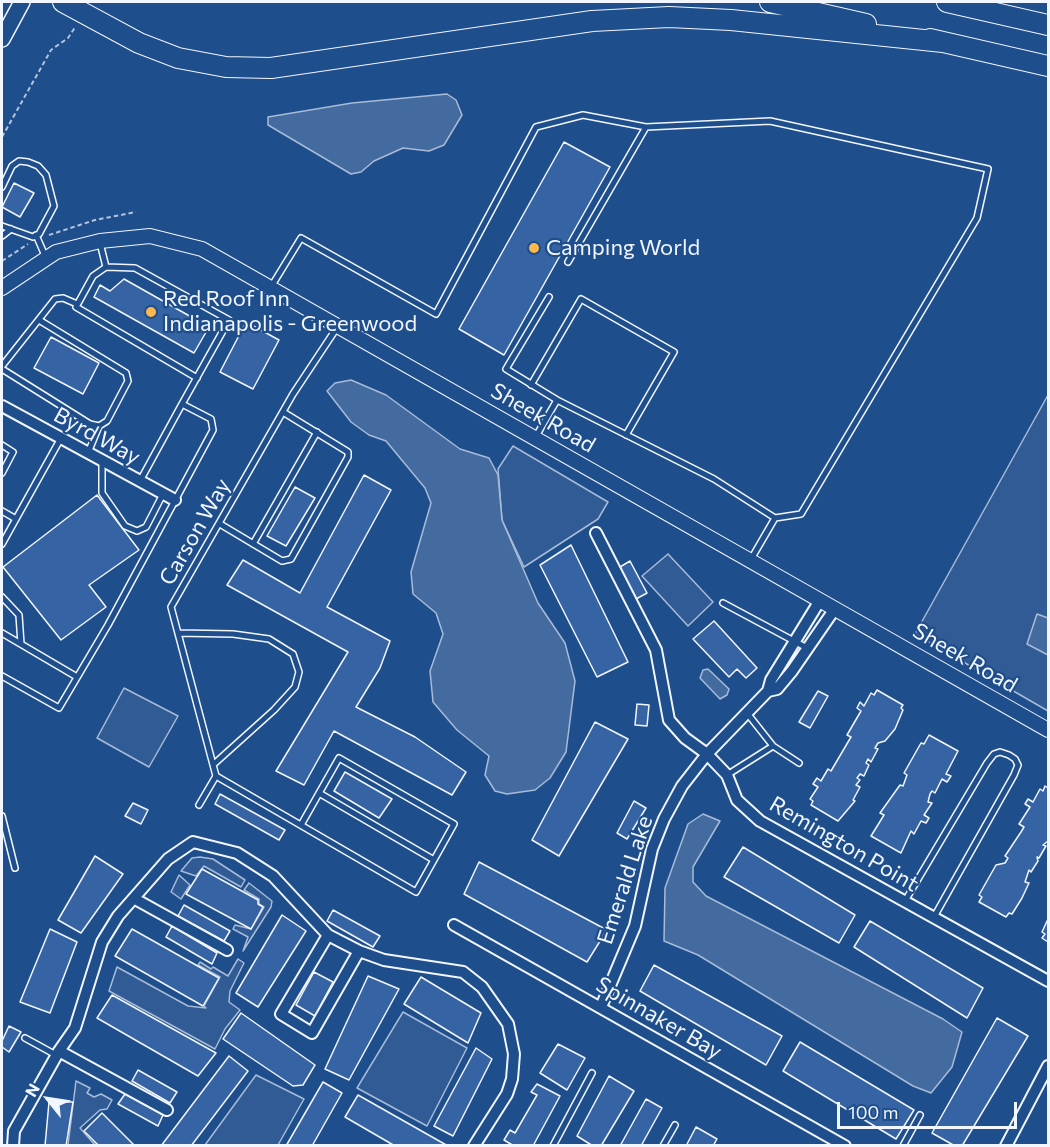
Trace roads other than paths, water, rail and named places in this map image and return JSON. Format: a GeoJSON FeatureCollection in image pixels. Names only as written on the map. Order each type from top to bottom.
{"type":"FeatureCollection","features":[{"type":"Feature","properties":{"kind":"highway"},"geometry":{"type":"LineString","coordinates":[[63,2],[139,43],[178,58],[226,67],[271,68],[592,21],[669,17],[731,20],[943,42]]}},
{"type":"Feature","properties":{"kind":"highway"},"geometry":{"type":"LineString","coordinates":[[770,2],[1048,66]]}},
{"type":"Feature","properties":{"kind":"highway"},"geometry":{"type":"LineString","coordinates":[[947,2],[1048,25]]}},
{"type":"Feature","properties":{"kind":"highway"},"geometry":{"type":"LineString","coordinates":[[1001,2],[1048,16]]}},
{"type":"Feature","properties":{"kind":"main road"},"geometry":{"type":"LineString","coordinates":[[2,39],[22,2]]}},
{"type":"Feature","properties":{"kind":"street","name":"Sheek Road"},"geometry":{"type":"LineString","coordinates":[[2,288],[56,252],[99,241],[150,236],[202,249],[339,325],[819,602],[1048,730]]}},
{"type":"Feature","properties":{"kind":"street","name":"Byrd Way"},"geometry":{"type":"LineString","coordinates":[[2,406],[174,500]]}},
{"type":"Feature","properties":{"kind":"street","name":"Remington Point"},"geometry":{"type":"LineString","coordinates":[[596,533],[656,650],[669,720],[685,738],[707,754],[727,776],[737,800],[760,821],[1048,981]]}},
{"type":"Feature","properties":{"kind":"street","name":"Emerald Lake"},"geometry":{"type":"LineString","coordinates":[[768,691],[771,680],[819,602]]}},
{"type":"Feature","properties":{"kind":"street","name":"Emerald Lake"},"geometry":{"type":"LineString","coordinates":[[601,1007],[635,926],[652,849],[664,819],[682,786],[707,754],[747,712],[768,691],[777,688],[809,648],[834,610]]}},
{"type":"Feature","properties":{"kind":"street"},"geometry":{"type":"LineString","coordinates":[[13,1146],[14,1131],[57,1053],[75,1028],[102,942],[118,916],[168,859],[193,842],[237,853],[273,876],[328,935],[359,951],[384,960],[463,972],[482,987],[508,1024],[514,1054],[512,1079],[503,1101],[474,1146]]}},
{"type":"Feature","properties":{"kind":"street"},"geometry":{"type":"LineString","coordinates":[[135,899],[227,950]]}},
{"type":"Feature","properties":{"kind":"street","name":"Spinnaker Bay"},"geometry":{"type":"LineString","coordinates":[[454,925],[845,1146]]}},
{"type":"Feature","properties":{"kind":"street"},"geometry":{"type":"LineString","coordinates":[[328,935],[282,1014],[312,1033],[359,951]]}},
{"type":"Feature","properties":{"kind":"street"},"geometry":{"type":"LineString","coordinates":[[57,1053],[166,1110]]}},
{"type":"Feature","properties":{"kind":"street"},"geometry":{"type":"LineString","coordinates":[[1006,1146],[1048,1066]]}},
{"type":"Feature","properties":{"kind":"lane"},"geometry":{"type":"LineString","coordinates":[[271,287],[301,237],[436,314],[536,127],[583,115],[646,127],[770,121],[988,169],[977,218],[801,514],[775,518],[714,479],[557,400],[506,369],[549,297]]}},
{"type":"Feature","properties":{"kind":"lane"},"geometry":{"type":"LineString","coordinates":[[568,262],[646,127]]}},
{"type":"Feature","properties":{"kind":"lane"},"geometry":{"type":"LineString","coordinates":[[2,187],[12,166],[19,161],[38,166],[46,175],[54,206],[37,238]]}},
{"type":"Feature","properties":{"kind":"lane"},"geometry":{"type":"LineString","coordinates":[[2,226],[37,238],[46,258]]}},
{"type":"Feature","properties":{"kind":"lane"},"geometry":{"type":"LineString","coordinates":[[2,236],[11,230]]}},
{"type":"Feature","properties":{"kind":"lane"},"geometry":{"type":"LineString","coordinates":[[99,241],[106,267]]}},
{"type":"Feature","properties":{"kind":"lane"},"geometry":{"type":"LineString","coordinates":[[140,481],[182,404],[197,378],[229,320],[135,268],[106,267],[93,276],[76,307],[197,378]]}},
{"type":"Feature","properties":{"kind":"lane"},"geometry":{"type":"LineString","coordinates":[[78,304],[63,298],[55,299],[2,368],[90,424],[99,426]]}},
{"type":"Feature","properties":{"kind":"lane"},"geometry":{"type":"LineString","coordinates":[[531,385],[581,299],[674,352],[626,435]]}},
{"type":"Feature","properties":{"kind":"lane"},"geometry":{"type":"LineString","coordinates":[[39,320],[126,373],[128,381],[106,421],[99,426],[88,453]]}},
{"type":"Feature","properties":{"kind":"lane","name":"Carson Way"},"geometry":{"type":"LineString","coordinates":[[216,776],[171,607],[283,412],[339,325]]}},
{"type":"Feature","properties":{"kind":"lane"},"geometry":{"type":"LineString","coordinates":[[535,438],[557,400]]}},
{"type":"Feature","properties":{"kind":"lane"},"geometry":{"type":"LineString","coordinates":[[2,676],[59,708],[108,625],[213,430],[211,419],[182,404]]}},
{"type":"Feature","properties":{"kind":"lane"},"geometry":{"type":"LineString","coordinates":[[220,524],[282,561],[291,559],[348,457],[344,448],[283,412]]}},
{"type":"Feature","properties":{"kind":"lane"},"geometry":{"type":"LineString","coordinates":[[253,544],[318,432]]}},
{"type":"Feature","properties":{"kind":"lane"},"geometry":{"type":"LineString","coordinates":[[2,544],[61,438]]}},
{"type":"Feature","properties":{"kind":"lane"},"geometry":{"type":"LineString","coordinates":[[2,445],[13,452],[2,473]]}},
{"type":"Feature","properties":{"kind":"lane"},"geometry":{"type":"LineString","coordinates":[[102,461],[102,493],[125,526],[137,531],[146,527],[164,494]]}},
{"type":"Feature","properties":{"kind":"lane"},"geometry":{"type":"LineString","coordinates":[[2,510],[16,519]]}},
{"type":"Feature","properties":{"kind":"lane"},"geometry":{"type":"LineString","coordinates":[[749,562],[775,518]]}},
{"type":"Feature","properties":{"kind":"lane"},"geometry":{"type":"LineString","coordinates":[[2,597],[19,615],[21,644]]}},
{"type":"Feature","properties":{"kind":"lane"},"geometry":{"type":"LineString","coordinates":[[723,603],[809,648]]}},
{"type":"Feature","properties":{"kind":"lane"},"geometry":{"type":"LineString","coordinates":[[2,633],[77,677]]}},
{"type":"Feature","properties":{"kind":"lane"},"geometry":{"type":"LineString","coordinates":[[178,633],[233,634],[269,639],[293,654],[299,672],[295,687],[274,710],[214,764]]}},
{"type":"Feature","properties":{"kind":"lane"},"geometry":{"type":"LineString","coordinates":[[747,712],[773,746],[799,763]]}},
{"type":"Feature","properties":{"kind":"lane"},"geometry":{"type":"LineString","coordinates":[[727,776],[773,746]]}},
{"type":"Feature","properties":{"kind":"lane"},"geometry":{"type":"LineString","coordinates":[[905,902],[987,763],[994,754],[1000,752],[1009,755],[1018,765],[1014,775],[934,918]]}},
{"type":"Feature","properties":{"kind":"lane"},"geometry":{"type":"LineString","coordinates":[[200,805],[216,776],[416,892],[454,824],[339,758],[301,825]]}},
{"type":"Feature","properties":{"kind":"lane"},"geometry":{"type":"LineString","coordinates":[[319,793],[434,860]]}},
{"type":"Feature","properties":{"kind":"lane"},"geometry":{"type":"LineString","coordinates":[[2,816],[15,868]]}},
{"type":"Feature","properties":{"kind":"lane"},"geometry":{"type":"LineString","coordinates":[[25,1038],[57,1053]]}},
{"type":"Feature","properties":{"kind":"lane"},"geometry":{"type":"LineString","coordinates":[[553,1146],[592,1073]]}},
{"type":"Feature","properties":{"kind":"lane"},"geometry":{"type":"LineString","coordinates":[[903,1146],[920,1115]]}},
{"type":"Feature","properties":{"kind":"lane"},"geometry":{"type":"LineString","coordinates":[[663,1146],[675,1125]]}},
{"type":"Feature","properties":{"kind":"place","name":"Camping World"},"geometry":{"type":"Point","coordinates":[534,248]}},
{"type":"Feature","properties":{"kind":"place","name":"Red Roof Inn Indianapolis - Greenwood"},"geometry":{"type":"Point","coordinates":[151,312]}}]}
